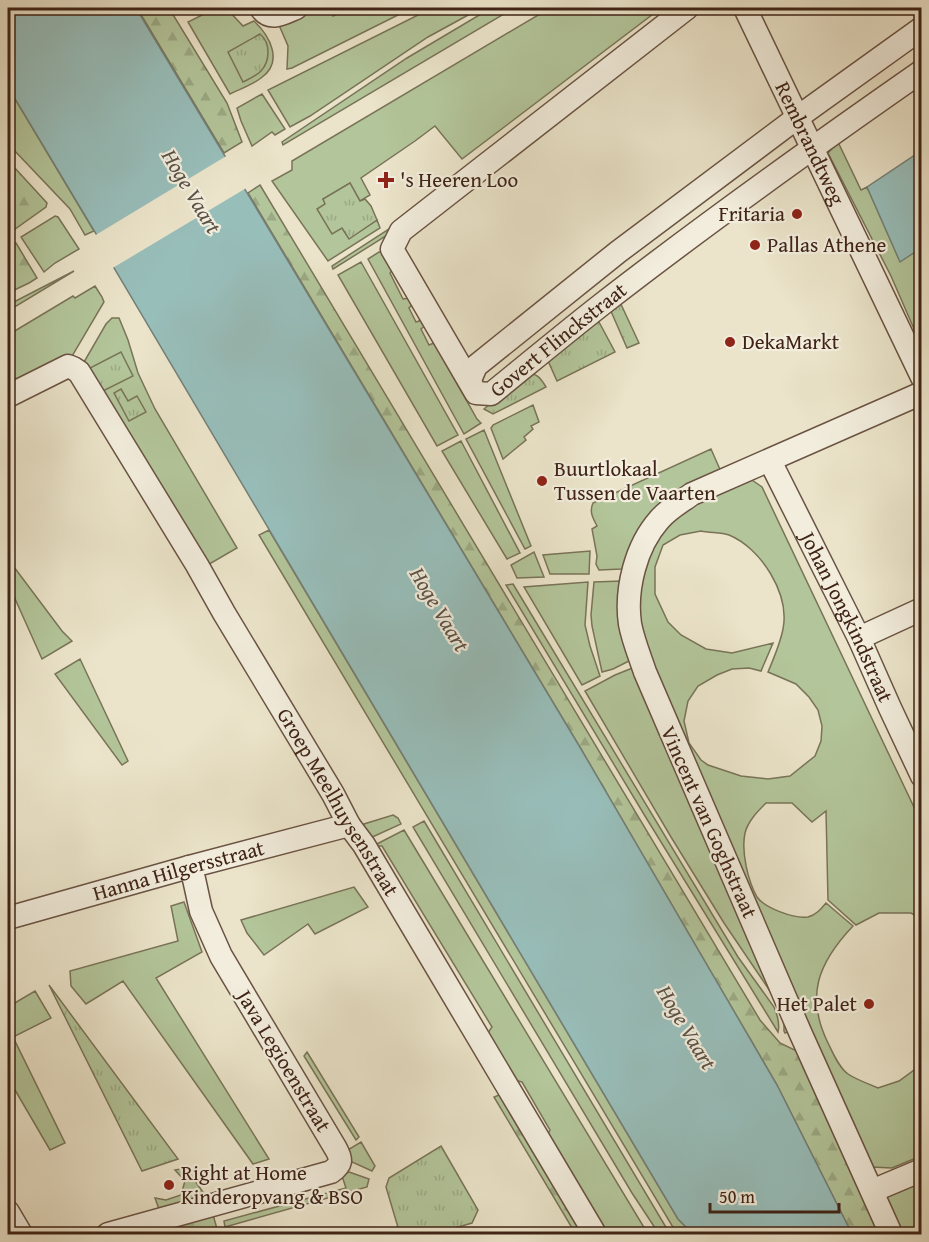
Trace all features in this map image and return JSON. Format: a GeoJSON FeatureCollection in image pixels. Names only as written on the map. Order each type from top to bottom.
{"type":"FeatureCollection","features":[{"type":"Feature","properties":{"kind":"street"},"geometry":{"type":"LineString","coordinates":[[266,12],[279,15],[296,8]]}},
{"type":"Feature","properties":{"kind":"street"},"geometry":{"type":"LineString","coordinates":[[470,380],[392,249],[401,231],[687,8]]}},
{"type":"Feature","properties":{"kind":"street","name":"Rembrandtweg"},"geometry":{"type":"LineString","coordinates":[[745,8],[921,378]]}},
{"type":"Feature","properties":{"kind":"street","name":"Govert Flinckstraat"},"geometry":{"type":"LineString","coordinates":[[921,28],[618,252],[476,366],[470,380],[476,393],[491,394],[598,306],[811,149],[921,72]]}},
{"type":"Feature","properties":{"kind":"street","name":"Govert Flinckstraat"},"geometry":{"type":"LineString","coordinates":[[618,252],[636,278]]}},
{"type":"Feature","properties":{"kind":"street","name":"Groep Meelhuysenstraat"},"geometry":{"type":"LineString","coordinates":[[8,396],[68,366],[79,372],[197,565],[333,794],[349,825],[369,853],[595,1234]]}},
{"type":"Feature","properties":{"kind":"street","name":"Vincent van Goghstraat"},"geometry":{"type":"LineString","coordinates":[[891,1234],[684,766],[645,672],[630,626],[629,609],[632,576],[642,547],[660,519],[692,494],[921,393]]}},
{"type":"Feature","properties":{"kind":"street","name":"Johan Jongkindstraat"},"geometry":{"type":"LineString","coordinates":[[770,461],[859,638],[921,776]]}},
{"type":"Feature","properties":{"kind":"street"},"geometry":{"type":"LineString","coordinates":[[859,638],[921,609]]}},
{"type":"Feature","properties":{"kind":"street","name":"Hanna Hilgersstraat"},"geometry":{"type":"LineString","coordinates":[[8,918],[349,825]]}},
{"type":"Feature","properties":{"kind":"street","name":"Java Legioenstraat"},"geometry":{"type":"LineString","coordinates":[[108,1234],[331,1172],[340,1162],[336,1149],[220,956],[201,911],[189,867]]}},
{"type":"Feature","properties":{"kind":"street"},"geometry":{"type":"LineString","coordinates":[[872,1191],[921,1170]]}},
{"type":"Feature","properties":{"kind":"street"},"geometry":{"type":"LineString","coordinates":[[8,1212],[21,1234]]}},
{"type":"Feature","properties":{"kind":"green space"},"geometry":{"type":"Polygon","coordinates":[[[137,8],[169,8],[227,103],[242,142],[224,153],[137,8]]]}},
{"type":"Feature","properties":{"kind":"green space"},"geometry":{"type":"Polygon","coordinates":[[[216,8],[226,8],[243,26],[254,21],[265,34],[272,49],[272,64],[268,72],[254,83],[230,94],[188,22],[216,8]]]}},
{"type":"Feature","properties":{"kind":"green space"},"geometry":{"type":"Polygon","coordinates":[[[317,8],[329,8],[333,16],[353,8],[412,8],[287,69],[288,46],[279,25],[281,21],[317,8]]]}},
{"type":"Feature","properties":{"kind":"green space"},"geometry":{"type":"Polygon","coordinates":[[[432,8],[481,8],[428,37],[290,127],[268,90],[432,8]]]}},
{"type":"Feature","properties":{"kind":"green space"},"geometry":{"type":"Polygon","coordinates":[[[491,8],[514,8],[283,145],[282,142],[407,58],[491,8]]]}},
{"type":"Feature","properties":{"kind":"green space"},"geometry":{"type":"Polygon","coordinates":[[[550,8],[661,8],[462,159],[435,126],[361,178],[370,195],[360,201],[350,183],[323,199],[326,204],[318,209],[342,228],[349,238],[377,220],[380,228],[328,261],[272,181],[292,170],[292,161],[550,8]]]}},
{"type":"Feature","properties":{"kind":"green space"},"geometry":{"type":"Polygon","coordinates":[[[260,34],[268,47],[268,57],[259,73],[243,82],[228,52],[260,34]]]}},
{"type":"Feature","properties":{"kind":"green space"},"geometry":{"type":"Polygon","coordinates":[[[8,87],[94,231],[85,235],[70,209],[8,141],[8,87]]]}},
{"type":"Feature","properties":{"kind":"green space"},"geometry":{"type":"Polygon","coordinates":[[[262,94],[285,129],[275,135],[272,132],[252,146],[237,108],[262,94]]]}},
{"type":"Feature","properties":{"kind":"green space"},"geometry":{"type":"Polygon","coordinates":[[[838,142],[861,190],[867,187],[900,261],[921,248],[921,345],[891,276],[828,153],[838,142]]]}},
{"type":"Feature","properties":{"kind":"green space"},"geometry":{"type":"Polygon","coordinates":[[[13,166],[47,203],[46,207],[8,234],[8,167],[13,166]]]}},
{"type":"Feature","properties":{"kind":"green space"},"geometry":{"type":"Polygon","coordinates":[[[350,183],[360,201],[365,199],[371,206],[377,220],[349,239],[342,228],[332,234],[317,209],[325,204],[323,199],[350,183]]]}},
{"type":"Feature","properties":{"kind":"green space"},"geometry":{"type":"Polygon","coordinates":[[[260,185],[760,1020],[780,1043],[803,1054],[887,1234],[852,1234],[777,1085],[581,749],[248,193],[260,185]]]}},
{"type":"Feature","properties":{"kind":"green space"},"geometry":{"type":"Polygon","coordinates":[[[55,216],[58,217],[79,249],[44,272],[21,237],[55,216]]]}},
{"type":"Feature","properties":{"kind":"green space"},"geometry":{"type":"Polygon","coordinates":[[[395,225],[397,229],[333,269],[332,266],[395,225]]]}},
{"type":"Feature","properties":{"kind":"green space"},"geometry":{"type":"Polygon","coordinates":[[[16,243],[37,278],[8,293],[8,245],[16,243]]]}},
{"type":"Feature","properties":{"kind":"green space"},"geometry":{"type":"Polygon","coordinates":[[[379,252],[384,252],[394,268],[390,273],[403,299],[409,298],[413,304],[409,308],[416,322],[422,320],[426,325],[421,329],[429,345],[434,343],[481,423],[464,434],[368,259],[379,252]]]}},
{"type":"Feature","properties":{"kind":"green space"},"geometry":{"type":"Polygon","coordinates":[[[361,262],[458,435],[437,446],[338,275],[361,262]]]}},
{"type":"Feature","properties":{"kind":"green space"},"geometry":{"type":"Polygon","coordinates":[[[74,271],[8,311],[8,305],[74,271]]]}},
{"type":"Feature","properties":{"kind":"green space"},"geometry":{"type":"Polygon","coordinates":[[[95,286],[104,302],[71,358],[8,383],[8,335],[73,296],[75,298],[95,286]]]}},
{"type":"Feature","properties":{"kind":"green space"},"geometry":{"type":"Polygon","coordinates":[[[619,300],[639,343],[627,348],[610,309],[619,300]]]}},
{"type":"Feature","properties":{"kind":"green space"},"geometry":{"type":"Polygon","coordinates":[[[112,318],[119,318],[138,373],[155,409],[237,548],[206,566],[84,362],[106,324],[112,318]]]}},
{"type":"Feature","properties":{"kind":"green space"},"geometry":{"type":"Polygon","coordinates":[[[599,322],[615,352],[557,381],[549,363],[549,355],[589,323],[599,322]]]}},
{"type":"Feature","properties":{"kind":"green space"},"geometry":{"type":"Polygon","coordinates":[[[121,352],[133,376],[103,391],[90,368],[121,352]]]}},
{"type":"Feature","properties":{"kind":"green space"},"geometry":{"type":"Polygon","coordinates":[[[525,374],[538,376],[546,387],[493,414],[484,409],[525,374]]]}},
{"type":"Feature","properties":{"kind":"green space"},"geometry":{"type":"Polygon","coordinates":[[[121,389],[128,401],[137,396],[146,412],[129,421],[114,393],[121,389]]]}},
{"type":"Feature","properties":{"kind":"green space"},"geometry":{"type":"Polygon","coordinates":[[[533,405],[539,422],[531,426],[533,429],[524,437],[526,440],[503,459],[491,428],[533,405]]]}},
{"type":"Feature","properties":{"kind":"green space"},"geometry":{"type":"Polygon","coordinates":[[[484,430],[531,546],[525,549],[466,439],[484,430]]]}},
{"type":"Feature","properties":{"kind":"green space"},"geometry":{"type":"Polygon","coordinates":[[[461,441],[520,553],[507,559],[442,451],[461,441]]]}},
{"type":"Feature","properties":{"kind":"green space"},"geometry":{"type":"Polygon","coordinates":[[[711,449],[722,474],[628,565],[622,569],[599,570],[596,564],[597,556],[592,529],[597,526],[591,512],[593,503],[711,449]]]}},
{"type":"Feature","properties":{"kind":"green space"},"geometry":{"type":"Polygon","coordinates":[[[749,478],[762,487],[921,822],[921,919],[911,913],[879,913],[856,925],[828,900],[826,811],[812,822],[792,803],[766,803],[748,824],[744,841],[748,875],[757,897],[766,905],[780,912],[808,917],[820,910],[826,903],[853,926],[831,953],[819,981],[817,995],[817,1010],[821,1026],[842,1068],[852,1076],[878,1088],[899,1081],[921,1065],[918,1085],[922,1093],[921,1156],[892,1168],[872,1167],[663,697],[639,628],[641,565],[674,513],[749,478]],[[701,531],[680,535],[663,545],[655,567],[655,594],[668,622],[681,635],[706,649],[732,653],[773,643],[761,671],[749,668],[732,669],[698,686],[688,701],[684,721],[689,743],[701,760],[708,765],[741,776],[768,779],[790,776],[815,756],[821,741],[822,726],[818,710],[796,684],[768,672],[779,646],[783,629],[782,601],[777,587],[762,561],[741,541],[726,534],[701,531]]]}},
{"type":"Feature","properties":{"kind":"green space"},"geometry":{"type":"Polygon","coordinates":[[[269,530],[678,1219],[693,1234],[677,1234],[259,535],[269,530]]]}},
{"type":"Feature","properties":{"kind":"green space"},"geometry":{"type":"Polygon","coordinates":[[[590,551],[589,574],[550,574],[543,555],[590,551]]]}},
{"type":"Feature","properties":{"kind":"green space"},"geometry":{"type":"Polygon","coordinates":[[[534,552],[544,577],[517,578],[511,565],[534,552]]]}},
{"type":"Feature","properties":{"kind":"green space"},"geometry":{"type":"Polygon","coordinates":[[[8,559],[72,641],[42,659],[8,583],[8,559]]]}},
{"type":"Feature","properties":{"kind":"green space"},"geometry":{"type":"Polygon","coordinates":[[[622,581],[633,659],[602,672],[591,615],[594,582],[622,581]]]}},
{"type":"Feature","properties":{"kind":"green space"},"geometry":{"type":"Polygon","coordinates":[[[588,582],[585,625],[600,676],[582,685],[524,587],[588,582]]]}},
{"type":"Feature","properties":{"kind":"green space"},"geometry":{"type":"Polygon","coordinates":[[[513,584],[738,957],[774,1007],[778,1032],[506,585],[513,584]]]}},
{"type":"Feature","properties":{"kind":"green space"},"geometry":{"type":"Polygon","coordinates":[[[80,659],[128,761],[122,765],[55,674],[80,659]]]}},
{"type":"Feature","properties":{"kind":"green space"},"geometry":{"type":"Polygon","coordinates":[[[635,667],[793,1030],[785,1033],[784,1020],[774,997],[724,923],[585,691],[635,667]]]}},
{"type":"Feature","properties":{"kind":"green space"},"geometry":{"type":"Polygon","coordinates":[[[393,815],[401,824],[368,839],[361,829],[364,824],[393,815]]]}},
{"type":"Feature","properties":{"kind":"green space"},"geometry":{"type":"Polygon","coordinates":[[[424,821],[670,1234],[659,1234],[632,1193],[413,827],[424,821]]]}},
{"type":"Feature","properties":{"kind":"green space"},"geometry":{"type":"Polygon","coordinates":[[[404,830],[648,1234],[604,1234],[545,1139],[550,1130],[522,1082],[514,1080],[485,1037],[492,1027],[382,846],[373,846],[404,830]]]}},
{"type":"Feature","properties":{"kind":"green space"},"geometry":{"type":"Polygon","coordinates":[[[354,887],[368,907],[315,934],[308,924],[264,955],[247,933],[241,920],[354,887]]]}},
{"type":"Feature","properties":{"kind":"green space"},"geometry":{"type":"Polygon","coordinates":[[[184,902],[202,952],[156,978],[269,1159],[253,1164],[123,981],[86,1004],[71,986],[70,971],[178,941],[171,906],[184,902]]]}},
{"type":"Feature","properties":{"kind":"green space"},"geometry":{"type":"Polygon","coordinates":[[[49,985],[178,1159],[142,1171],[49,985]]]}},
{"type":"Feature","properties":{"kind":"green space"},"geometry":{"type":"Polygon","coordinates":[[[35,991],[51,1018],[13,1037],[65,1143],[50,1150],[8,1078],[8,1007],[35,991]]]}},
{"type":"Feature","properties":{"kind":"green space"},"geometry":{"type":"Polygon","coordinates":[[[307,1052],[359,1137],[356,1140],[304,1056],[307,1052]]]}},
{"type":"Feature","properties":{"kind":"green space"},"geometry":{"type":"Polygon","coordinates":[[[499,1095],[578,1227],[575,1233],[494,1097],[499,1095]]]}},
{"type":"Feature","properties":{"kind":"green space"},"geometry":{"type":"Polygon","coordinates":[[[361,1142],[375,1166],[372,1171],[352,1162],[346,1151],[361,1142]]]}},
{"type":"Feature","properties":{"kind":"green space"},"geometry":{"type":"Polygon","coordinates":[[[441,1146],[478,1210],[472,1223],[434,1234],[400,1234],[386,1187],[389,1178],[441,1146]]]}},
{"type":"Feature","properties":{"kind":"green space"},"geometry":{"type":"Polygon","coordinates":[[[186,1168],[205,1195],[159,1209],[155,1198],[166,1200],[181,1195],[185,1181],[175,1170],[186,1168]]]}},
{"type":"Feature","properties":{"kind":"green space"},"geometry":{"type":"Polygon","coordinates":[[[349,1172],[369,1179],[367,1187],[225,1227],[224,1221],[346,1188],[342,1176],[349,1172]]]}},
{"type":"Feature","properties":{"kind":"green space"},"geometry":{"type":"Polygon","coordinates":[[[921,1177],[921,1234],[898,1234],[881,1201],[887,1193],[921,1177]]]}},
{"type":"Feature","properties":{"kind":"green space"},"geometry":{"type":"Polygon","coordinates":[[[212,1211],[217,1229],[197,1234],[161,1234],[158,1226],[212,1211]]]}},
{"type":"Feature","properties":{"kind":"water","name":"Hoge Vaart"},"geometry":{"type":"Polygon","coordinates":[[[8,8],[136,8],[581,749],[777,1085],[852,1234],[693,1234],[678,1219],[8,87],[8,8]]]}},
{"type":"Feature","properties":{"kind":"water"},"geometry":{"type":"Polygon","coordinates":[[[921,151],[921,248],[900,262],[867,187],[921,151]]]}},
{"type":"Feature","properties":{"kind":"pier"},"geometry":{"type":"Polygon","coordinates":[[[228,155],[248,187],[111,269],[94,236],[228,155]]]}},
{"type":"Feature","properties":{"kind":"place","name":"'s Heeren Loo"},"geometry":{"type":"Point","coordinates":[386,180]}},
{"type":"Feature","properties":{"kind":"place","name":"Fritaria"},"geometry":{"type":"Point","coordinates":[797,214]}},
{"type":"Feature","properties":{"kind":"place","name":"Pallas Athene"},"geometry":{"type":"Point","coordinates":[755,245]}},
{"type":"Feature","properties":{"kind":"place","name":"DekaMarkt"},"geometry":{"type":"Point","coordinates":[730,342]}},
{"type":"Feature","properties":{"kind":"place","name":"Buurtlokaal Tussen de Vaarten"},"geometry":{"type":"Point","coordinates":[542,481]}},
{"type":"Feature","properties":{"kind":"place","name":"Het Palet"},"geometry":{"type":"Point","coordinates":[869,1004]}},
{"type":"Feature","properties":{"kind":"place","name":"Right at Home Kinderopvang & BSO"},"geometry":{"type":"Point","coordinates":[169,1185]}}]}
